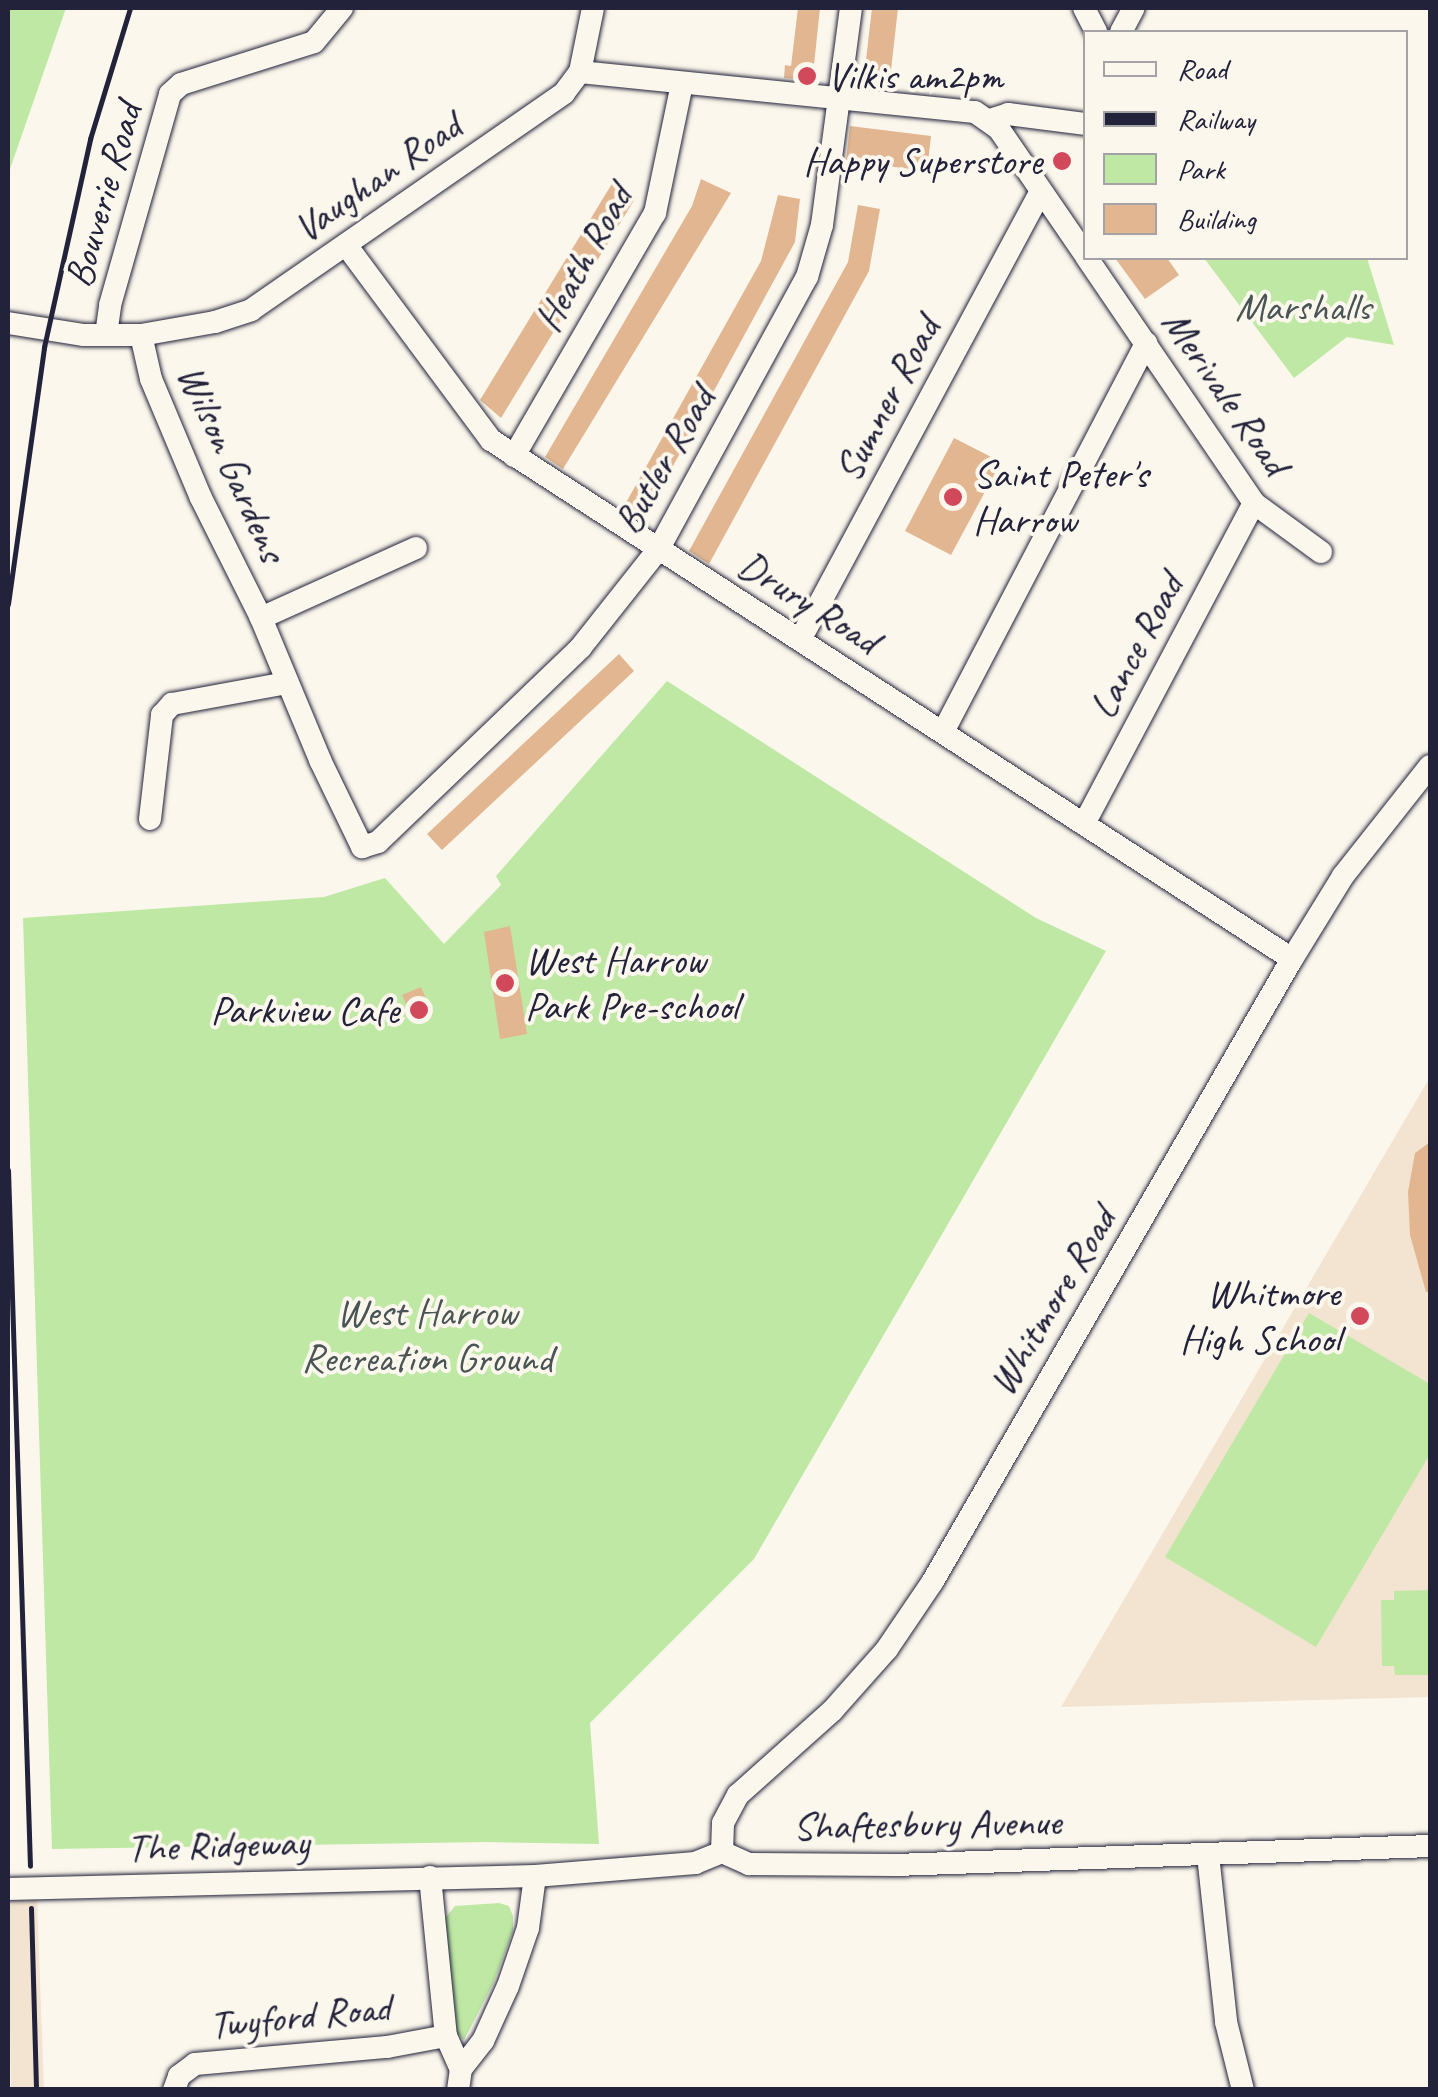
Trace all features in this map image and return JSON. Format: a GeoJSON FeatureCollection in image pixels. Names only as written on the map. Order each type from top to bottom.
{"type":"FeatureCollection","features":[{"type":"Feature","properties":{"kind":"street","name":"Bouverie Road"},"geometry":{"type":"LineString","coordinates":[[106,335],[110,305],[170,94],[180,84],[314,42],[342,8]]}},
{"type":"Feature","properties":{"kind":"street"},"geometry":{"type":"LineString","coordinates":[[593,8],[580,72],[975,112],[990,120],[1008,114],[1083,124]]}},
{"type":"Feature","properties":{"kind":"street","name":"Butler Road"},"geometry":{"type":"LineString","coordinates":[[362,847],[378,842],[582,647],[658,550],[806,277],[822,225],[851,8]]}},
{"type":"Feature","properties":{"kind":"street"},"geometry":{"type":"LineString","coordinates":[[1121,30],[1134,8]]}},
{"type":"Feature","properties":{"kind":"street","name":"Vaughan Road"},"geometry":{"type":"LineString","coordinates":[[8,323],[106,335],[141,334],[215,322],[250,310],[564,93],[580,72]]}},
{"type":"Feature","properties":{"kind":"street","name":"Heath Road"},"geometry":{"type":"LineString","coordinates":[[514,456],[656,213],[682,84]]}},
{"type":"Feature","properties":{"kind":"street","name":"Merivale Road"},"geometry":{"type":"LineString","coordinates":[[990,120],[1083,253]]}},
{"type":"Feature","properties":{"kind":"street","name":"Sumner Road"},"geometry":{"type":"LineString","coordinates":[[800,640],[1040,192]]}},
{"type":"Feature","properties":{"kind":"street","name":"Drury Road"},"geometry":{"type":"LineString","coordinates":[[346,245],[474,421],[514,456],[1292,959]]}},
{"type":"Feature","properties":{"kind":"street","name":"Merivale Road"},"geometry":{"type":"LineString","coordinates":[[1088,260],[1254,503],[1321,552]]}},
{"type":"Feature","properties":{"kind":"street","name":"Wilson Gardens"},"geometry":{"type":"LineString","coordinates":[[141,334],[151,379],[201,498],[261,618],[286,683],[362,847]]}},
{"type":"Feature","properties":{"kind":"street"},"geometry":{"type":"LineString","coordinates":[[943,732],[1146,343]]}},
{"type":"Feature","properties":{"kind":"street","name":"Lance Road"},"geometry":{"type":"LineString","coordinates":[[1084,824],[1254,503]]}},
{"type":"Feature","properties":{"kind":"street","name":"Wilson Gardens"},"geometry":{"type":"LineString","coordinates":[[261,618],[376,579],[416,548]]}},
{"type":"Feature","properties":{"kind":"street"},"geometry":{"type":"LineString","coordinates":[[150,819],[162,715],[172,704],[286,683]]}},
{"type":"Feature","properties":{"kind":"street","name":"Whitmore Road"},"geometry":{"type":"LineString","coordinates":[[722,1852],[723,1823],[738,1795],[887,1650],[933,1580],[1292,959],[1344,876],[1430,766]]}},
{"type":"Feature","properties":{"kind":"street","name":"Shaftesbury Avenue"},"geometry":{"type":"LineString","coordinates":[[430,1877],[535,1876],[695,1862],[722,1852],[748,1864],[895,1865],[1430,1846]]}},
{"type":"Feature","properties":{"kind":"street"},"geometry":{"type":"LineString","coordinates":[[1208,1855],[1226,2022],[1242,2090]]}},
{"type":"Feature","properties":{"kind":"street"},"geometry":{"type":"LineString","coordinates":[[459,2079],[483,2042],[508,1986],[528,1928],[535,1876]]}},
{"type":"Feature","properties":{"kind":"street"},"geometry":{"type":"LineString","coordinates":[[430,1877],[446,2036],[459,2079]]}},
{"type":"Feature","properties":{"kind":"street","name":"The Ridgeway"},"geometry":{"type":"LineString","coordinates":[[8,1888],[430,1877]]}},
{"type":"Feature","properties":{"kind":"street","name":"Twyford Road"},"geometry":{"type":"LineString","coordinates":[[174,2090],[179,2076],[195,2064],[388,2047],[446,2036]]}},
{"type":"Feature","properties":{"kind":"shaded area","name":"Whitmore High School"},"geometry":{"type":"Polygon","coordinates":[[[1430,1077],[1430,1697],[1061,1707],[1430,1077]]]}},
{"type":"Feature","properties":{"kind":"shaded area"},"geometry":{"type":"Polygon","coordinates":[[[37,1900],[44,2089],[11,2089],[8,1901],[37,1900]]]}},
{"type":"Feature","properties":{"kind":"green space"},"geometry":{"type":"Polygon","coordinates":[[[8,8],[66,8],[10,169],[8,168],[8,8]]]}},
{"type":"Feature","properties":{"kind":"green space","name":"Marshalls"},"geometry":{"type":"Polygon","coordinates":[[[1206,260],[1368,260],[1394,345],[1347,337],[1294,378],[1206,260]]]}},
{"type":"Feature","properties":{"kind":"green space","name":"West Harrow Recreation Ground"},"geometry":{"type":"Polygon","coordinates":[[[667,681],[1036,918],[1106,951],[754,1559],[590,1723],[599,1844],[486,1842],[52,1849],[23,918],[324,897],[385,878],[444,944],[501,885],[496,876],[667,681]]]}},
{"type":"Feature","properties":{"kind":"green space"},"geometry":{"type":"Polygon","coordinates":[[[1309,1313],[1430,1384],[1430,1454],[1316,1647],[1165,1557],[1309,1313]]]}},
{"type":"Feature","properties":{"kind":"green space"},"geometry":{"type":"Polygon","coordinates":[[[1430,1590],[1430,1675],[1395,1675],[1394,1666],[1382,1666],[1381,1600],[1394,1600],[1394,1591],[1430,1590]]]}},
{"type":"Feature","properties":{"kind":"green space"},"geometry":{"type":"Polygon","coordinates":[[[455,1906],[509,1906],[513,1931],[493,1984],[464,2040],[457,2033],[445,1918],[455,1906]]]}},
{"type":"Feature","properties":{"kind":"building"},"geometry":{"type":"Polygon","coordinates":[[[798,8],[820,8],[814,65],[807,65],[806,80],[784,78],[785,65],[791,66],[798,8]]]}},
{"type":"Feature","properties":{"kind":"building"},"geometry":{"type":"Polygon","coordinates":[[[872,8],[898,8],[889,88],[863,86],[872,8]]]}},
{"type":"Feature","properties":{"kind":"building"},"geometry":{"type":"Polygon","coordinates":[[[850,126],[931,136],[927,171],[846,161],[850,126]]]}},
{"type":"Feature","properties":{"kind":"building"},"geometry":{"type":"Polygon","coordinates":[[[701,179],[731,193],[563,469],[545,457],[692,206],[701,179]]]}},
{"type":"Feature","properties":{"kind":"building"},"geometry":{"type":"Polygon","coordinates":[[[613,182],[636,197],[501,418],[480,400],[613,182]]]}},
{"type":"Feature","properties":{"kind":"building"},"geometry":{"type":"Polygon","coordinates":[[[778,195],[800,199],[795,242],[643,521],[623,508],[761,261],[778,195]]]}},
{"type":"Feature","properties":{"kind":"building"},"geometry":{"type":"Polygon","coordinates":[[[858,205],[880,209],[869,271],[709,564],[689,551],[848,262],[858,205]]]}},
{"type":"Feature","properties":{"kind":"building"},"geometry":{"type":"Polygon","coordinates":[[[1116,260],[1168,260],[1179,275],[1145,299],[1116,260]]]}},
{"type":"Feature","properties":{"kind":"building","name":"Saint Peter's Harrow"},"geometry":{"type":"Polygon","coordinates":[[[954,438],[1001,462],[951,555],[905,531],[954,438]]]}},
{"type":"Feature","properties":{"kind":"building"},"geometry":{"type":"Polygon","coordinates":[[[619,654],[634,671],[442,850],[427,834],[619,654]]]}},
{"type":"Feature","properties":{"kind":"building","name":"West Harrow Park Pre-school"},"geometry":{"type":"Polygon","coordinates":[[[510,926],[527,1034],[500,1039],[484,932],[510,926]]]}},
{"type":"Feature","properties":{"kind":"building","name":"Parkview Cafe"},"geometry":{"type":"Polygon","coordinates":[[[421,987],[433,1015],[414,1023],[402,995],[421,987]]]}},
{"type":"Feature","properties":{"kind":"building"},"geometry":{"type":"Polygon","coordinates":[[[1430,1142],[1430,1291],[1426,1292],[1410,1235],[1408,1192],[1415,1153],[1430,1142]]]}},
{"type":"Feature","properties":{"kind":"railway"},"geometry":{"type":"LineString","coordinates":[[8,604],[44,347],[90,139],[130,8]]}},
{"type":"Feature","properties":{"kind":"railway"},"geometry":{"type":"LineString","coordinates":[[8,1170],[30,1866]]}},
{"type":"Feature","properties":{"kind":"railway"},"geometry":{"type":"LineString","coordinates":[[31,1908],[36,2090]]}},
{"type":"Feature","properties":{"kind":"place","name":"Vilkis am2pm"},"geometry":{"type":"Point","coordinates":[807,76]}},
{"type":"Feature","properties":{"kind":"place","name":"Happy Superstore"},"geometry":{"type":"Point","coordinates":[1062,161]}},
{"type":"Feature","properties":{"kind":"place","name":"Saint Peter's Harrow"},"geometry":{"type":"Point","coordinates":[953,497]}},
{"type":"Feature","properties":{"kind":"place","name":"West Harrow Park Pre-school"},"geometry":{"type":"Point","coordinates":[505,983]}},
{"type":"Feature","properties":{"kind":"place","name":"Parkview Cafe"},"geometry":{"type":"Point","coordinates":[419,1010]}},
{"type":"Feature","properties":{"kind":"place","name":"Whitmore High School"},"geometry":{"type":"Point","coordinates":[1360,1316]}}]}
